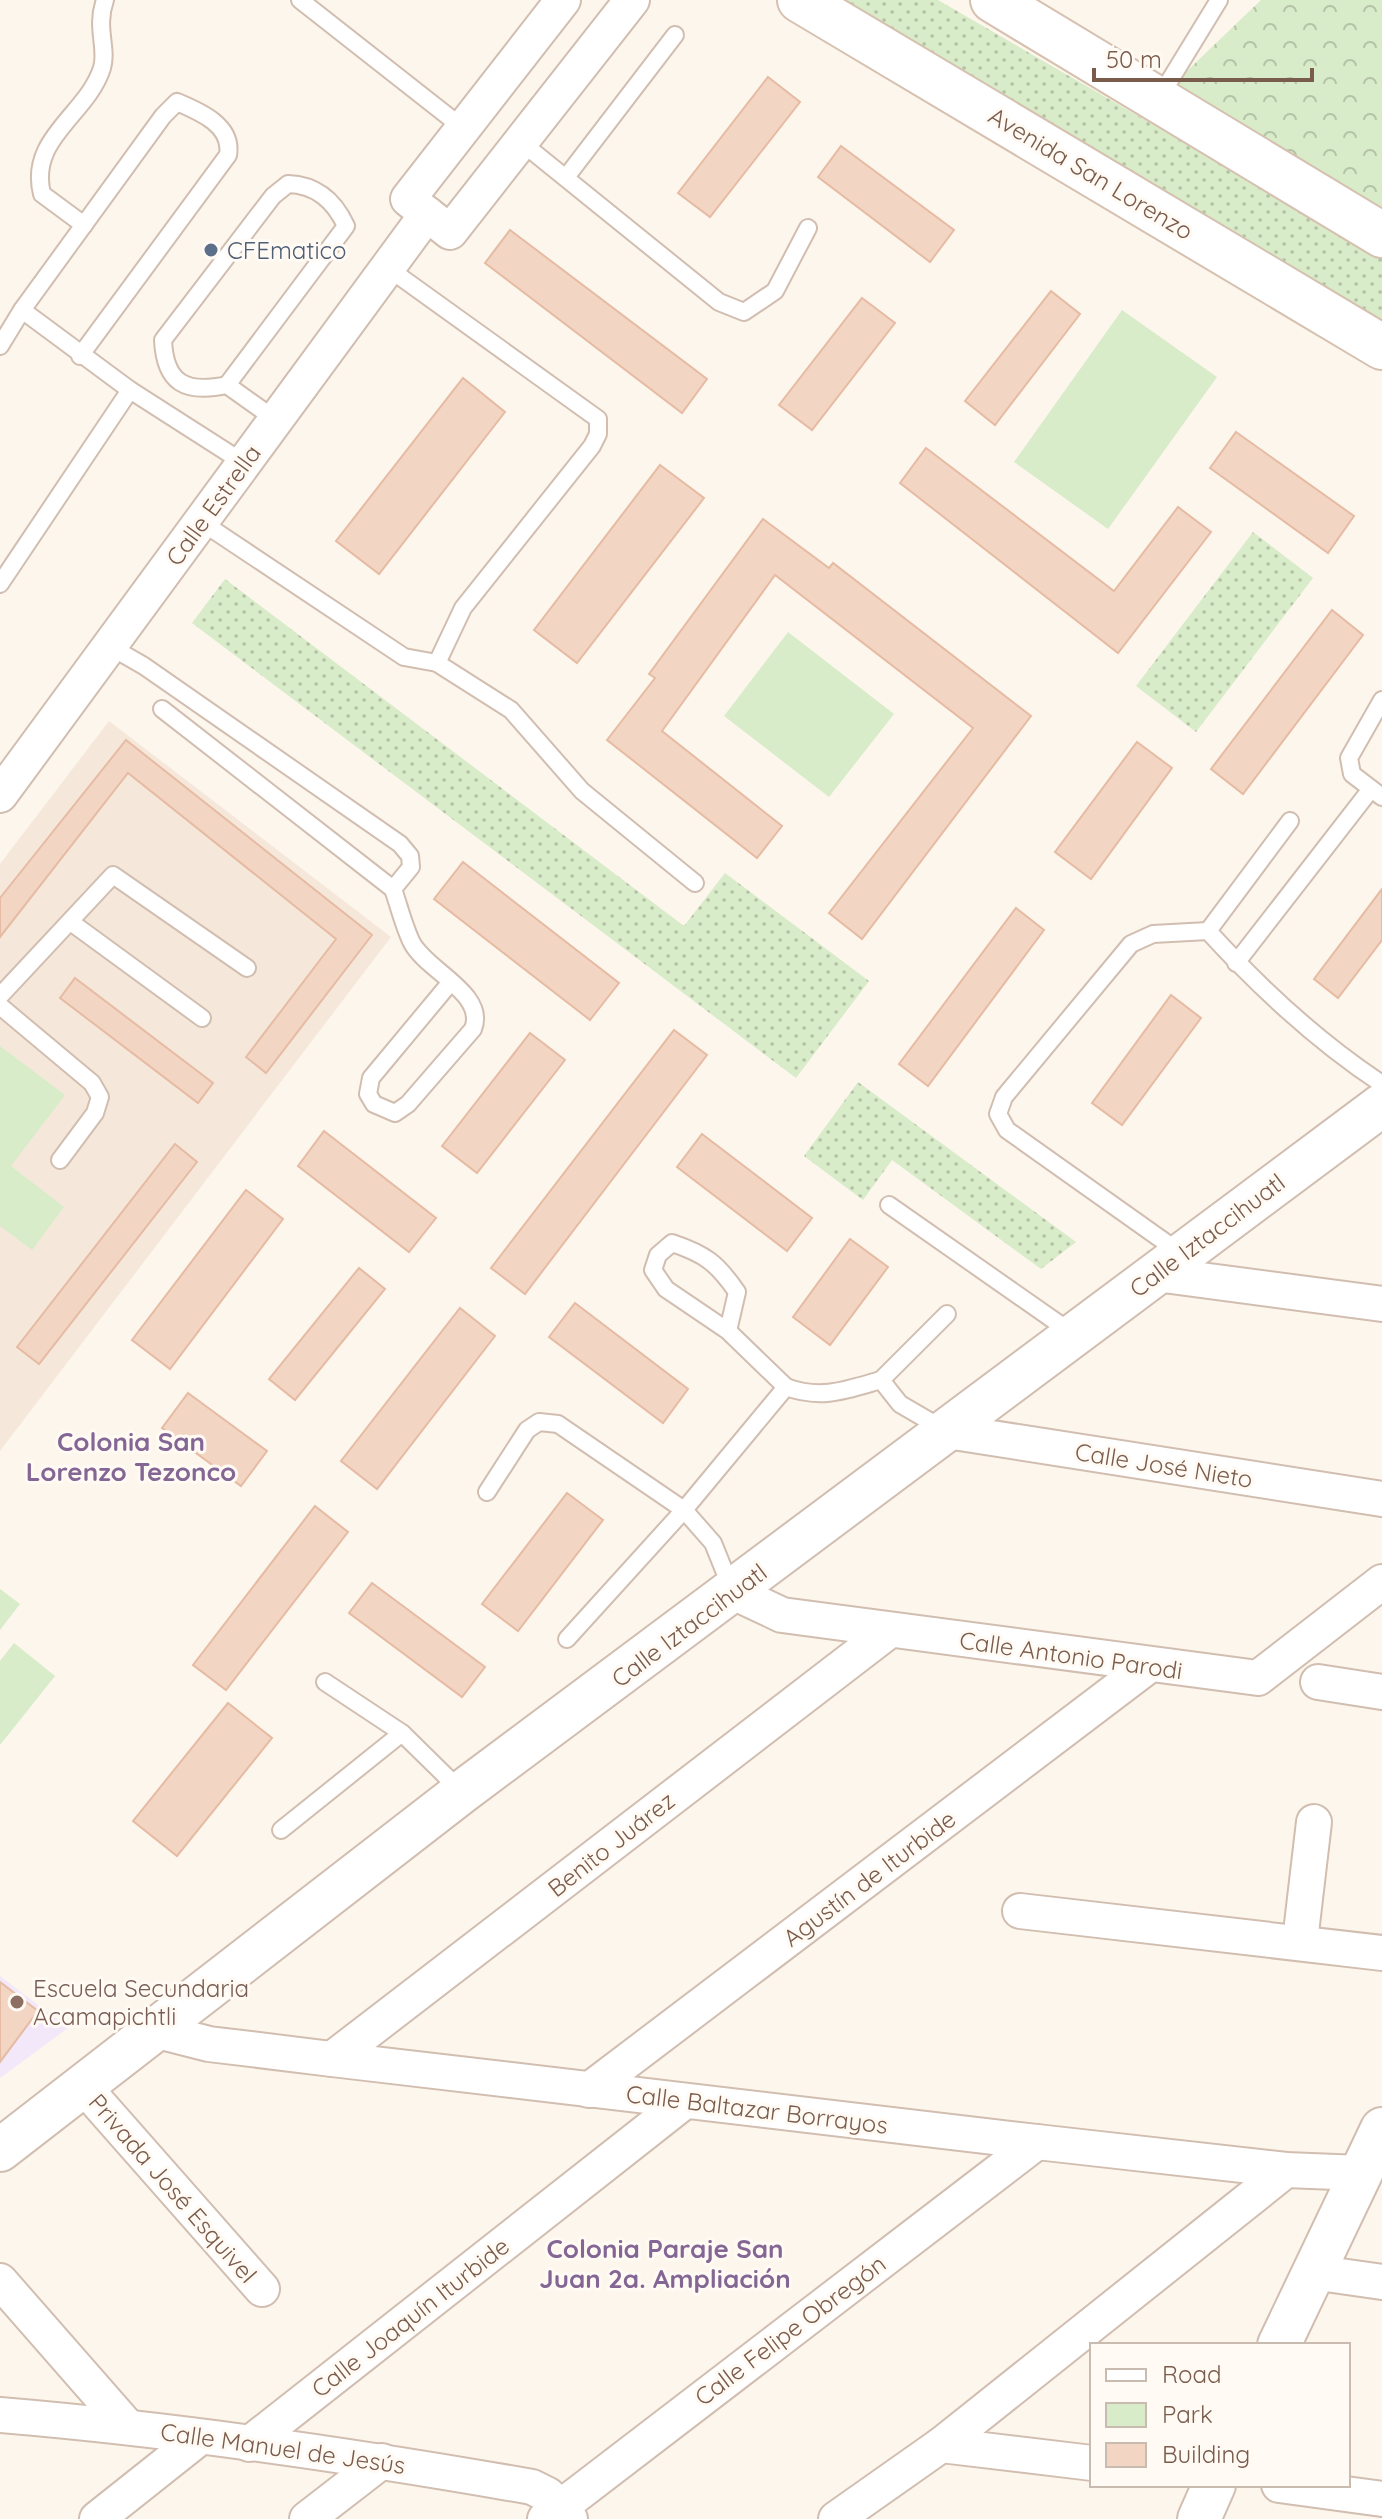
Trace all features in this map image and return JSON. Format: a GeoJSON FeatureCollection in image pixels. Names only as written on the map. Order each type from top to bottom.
{"type":"FeatureCollection","features":[{"type":"Feature","properties":{"kind":"main road","name":"Avenida San Lorenzo"},"geometry":{"type":"LineString","coordinates":[[800,0],[1382,347]]}},
{"type":"Feature","properties":{"kind":"main road"},"geometry":{"type":"LineString","coordinates":[[993,0],[1382,235]]}},
{"type":"Feature","properties":{"kind":"street","name":"Calle Estrella"},"geometry":{"type":"LineString","coordinates":[[428,215],[463,128],[563,0]]}},
{"type":"Feature","properties":{"kind":"street","name":"Calle Estrella"},"geometry":{"type":"LineString","coordinates":[[0,795],[428,215],[521,142],[632,0]]}},
{"type":"Feature","properties":{"kind":"street","name":"Calle Iztaccihuatl"},"geometry":{"type":"LineString","coordinates":[[0,2150],[462,1792],[1382,1105]]}},
{"type":"Feature","properties":{"kind":"street"},"geometry":{"type":"LineString","coordinates":[[1168,1264],[1382,1304]]}},
{"type":"Feature","properties":{"kind":"street","name":"Calle José Nieto"},"geometry":{"type":"LineString","coordinates":[[947,1431],[1382,1499]]}},
{"type":"Feature","properties":{"kind":"street","name":"Calle Antonio Parodi"},"geometry":{"type":"LineString","coordinates":[[733,1592],[782,1615],[1148,1666],[1258,1678],[1382,1582]]}},
{"type":"Feature","properties":{"kind":"street","name":"Benito Juárez"},"geometry":{"type":"LineString","coordinates":[[332,2059],[890,1630]]}},
{"type":"Feature","properties":{"kind":"street","name":"Agustín de Iturbide"},"geometry":{"type":"LineString","coordinates":[[589,2090],[1148,1666]]}},
{"type":"Feature","properties":{"kind":"street"},"geometry":{"type":"LineString","coordinates":[[1318,1682],[1382,1692]]}},
{"type":"Feature","properties":{"kind":"street"},"geometry":{"type":"LineString","coordinates":[[1300,1941],[1314,1822]]}},
{"type":"Feature","properties":{"kind":"street"},"geometry":{"type":"LineString","coordinates":[[1020,1911],[1300,1941],[1382,1953]]}},
{"type":"Feature","properties":{"kind":"street","name":"Calle Baltazar Borrayos"},"geometry":{"type":"LineString","coordinates":[[154,2030],[209,2044],[589,2090],[1286,2170],[1361,2173]]}},
{"type":"Feature","properties":{"kind":"street","name":"Privada José Esquivel"},"geometry":{"type":"LineString","coordinates":[[84,2087],[262,2289]]}},
{"type":"Feature","properties":{"kind":"street","name":"Calle Joaquín Iturbide"},"geometry":{"type":"LineString","coordinates":[[249,2444],[685,2101]]}},
{"type":"Feature","properties":{"kind":"street"},"geometry":{"type":"LineString","coordinates":[[1280,2343],[1382,2129]]}},
{"type":"Feature","properties":{"kind":"street","name":"Calle Felipe Obregón"},"geometry":{"type":"LineString","coordinates":[[558,2515],[1037,2142]]}},
{"type":"Feature","properties":{"kind":"street"},"geometry":{"type":"LineString","coordinates":[[836,2519],[941,2445],[1286,2170]]}},
{"type":"Feature","properties":{"kind":"street"},"geometry":{"type":"LineString","coordinates":[[1312,2272],[1382,2282]]}},
{"type":"Feature","properties":{"kind":"street"},"geometry":{"type":"LineString","coordinates":[[0,2281],[127,2426]]}},
{"type":"Feature","properties":{"kind":"street","name":"Calle Manuel de Jesús"},"geometry":{"type":"LineString","coordinates":[[0,2415],[127,2426],[382,2461],[532,2487],[558,2515]]}},
{"type":"Feature","properties":{"kind":"street"},"geometry":{"type":"LineString","coordinates":[[97,2519],[199,2438]]}},
{"type":"Feature","properties":{"kind":"street"},"geometry":{"type":"LineString","coordinates":[[941,2445],[1090,2463]]}},
{"type":"Feature","properties":{"kind":"street"},"geometry":{"type":"LineString","coordinates":[[307,2519],[382,2461]]}},
{"type":"Feature","properties":{"kind":"street"},"geometry":{"type":"LineString","coordinates":[[1199,2519],[1213,2487]]}},
{"type":"Feature","properties":{"kind":"street"},"geometry":{"type":"LineString","coordinates":[[1294,2487],[1382,2499]]}},
{"type":"Feature","properties":{"kind":"lane"},"geometry":{"type":"LineString","coordinates":[[84,225],[42,194],[38,177],[44,152],[97,79],[104,64],[99,19],[105,0]]}},
{"type":"Feature","properties":{"kind":"lane"},"geometry":{"type":"LineString","coordinates":[[300,0],[463,128]]}},
{"type":"Feature","properties":{"kind":"lane"},"geometry":{"type":"LineString","coordinates":[[1158,99],[1219,0]]}},
{"type":"Feature","properties":{"kind":"lane"},"geometry":{"type":"LineString","coordinates":[[567,176],[675,35]]}},
{"type":"Feature","properties":{"kind":"lane"},"geometry":{"type":"LineString","coordinates":[[0,346],[22,310],[177,102],[225,130],[230,142],[228,155],[80,356]]}},
{"type":"Feature","properties":{"kind":"lane"},"geometry":{"type":"LineString","coordinates":[[521,142],[567,176],[719,302],[744,312],[775,291],[808,228]]}},
{"type":"Feature","properties":{"kind":"lane"},"geometry":{"type":"LineString","coordinates":[[227,385],[346,226],[337,207],[308,185],[288,184],[273,196],[163,340],[164,365],[179,382],[205,390],[227,385],[276,420]]}},
{"type":"Feature","properties":{"kind":"lane"},"geometry":{"type":"LineString","coordinates":[[388,268],[598,419],[598,434],[592,446],[463,608],[437,663]]}},
{"type":"Feature","properties":{"kind":"lane"},"geometry":{"type":"LineString","coordinates":[[22,310],[80,356],[244,463]]}},
{"type":"Feature","properties":{"kind":"lane"},"geometry":{"type":"LineString","coordinates":[[0,584],[130,390]]}},
{"type":"Feature","properties":{"kind":"lane"},"geometry":{"type":"LineString","coordinates":[[200,521],[404,657],[437,663],[511,710],[582,791],[695,883]]}},
{"type":"Feature","properties":{"kind":"lane"},"geometry":{"type":"LineString","coordinates":[[111,647],[144,666],[400,844],[410,856],[411,867],[393,889]]}},
{"type":"Feature","properties":{"kind":"lane"},"geometry":{"type":"LineString","coordinates":[[1236,963],[1376,793],[1352,774],[1349,758],[1382,700]]}},
{"type":"Feature","properties":{"kind":"lane"},"geometry":{"type":"LineString","coordinates":[[162,709],[393,889],[412,943],[427,963],[450,983],[475,1006],[477,1018],[473,1029],[408,1104],[395,1113],[374,1104],[368,1094],[371,1078],[450,983]]}},
{"type":"Feature","properties":{"kind":"lane"},"geometry":{"type":"LineString","coordinates":[[1208,931],[1290,821]]}},
{"type":"Feature","properties":{"kind":"lane"},"geometry":{"type":"LineString","coordinates":[[0,996],[72,923],[113,875],[119,876],[247,968]]}},
{"type":"Feature","properties":{"kind":"lane"},"geometry":{"type":"LineString","coordinates":[[72,923],[202,1018]]}},
{"type":"Feature","properties":{"kind":"lane"},"geometry":{"type":"LineString","coordinates":[[1208,931],[1236,963],[1352,1065],[1382,1084]]}},
{"type":"Feature","properties":{"kind":"lane"},"geometry":{"type":"LineString","coordinates":[[1168,1264],[1007,1130],[998,1114],[1004,1097],[1131,944],[1153,934],[1208,931]]}},
{"type":"Feature","properties":{"kind":"lane"},"geometry":{"type":"LineString","coordinates":[[0,1006],[92,1083],[100,1097],[95,1113],[60,1160]]}},
{"type":"Feature","properties":{"kind":"lane"},"geometry":{"type":"LineString","coordinates":[[889,1205],[1073,1334]]}},
{"type":"Feature","properties":{"kind":"lane"},"geometry":{"type":"LineString","coordinates":[[728,1331],[737,1292],[724,1273],[702,1253],[672,1243],[658,1255],[653,1270],[666,1289],[728,1331],[786,1387],[825,1396],[881,1380],[947,1314]]}},
{"type":"Feature","properties":{"kind":"lane"},"geometry":{"type":"LineString","coordinates":[[881,1380],[900,1404],[947,1431]]}},
{"type":"Feature","properties":{"kind":"lane"},"geometry":{"type":"LineString","coordinates":[[567,1639],[684,1510],[786,1387]]}},
{"type":"Feature","properties":{"kind":"lane"},"geometry":{"type":"LineString","coordinates":[[487,1492],[527,1430],[539,1422],[558,1424],[684,1510],[713,1543],[733,1592]]}},
{"type":"Feature","properties":{"kind":"lane"},"geometry":{"type":"LineString","coordinates":[[325,1682],[402,1733],[462,1792]]}},
{"type":"Feature","properties":{"kind":"lane"},"geometry":{"type":"LineString","coordinates":[[281,1830],[402,1733]]}},
{"type":"Feature","properties":{"kind":"shaded area"},"geometry":{"type":"Polygon","coordinates":[[[109,721],[391,937],[0,1451],[0,864],[109,721]]]}},
{"type":"Feature","properties":{"kind":"shaded area","name":"Escuela Secundaria Acamapichtli"},"geometry":{"type":"Polygon","coordinates":[[[0,1976],[68,2028],[0,2078],[0,1976]]]}},
{"type":"Feature","properties":{"kind":"green space"},"geometry":{"type":"Polygon","coordinates":[[[823,0],[938,0],[1382,257],[1382,337],[823,0]]]}},
{"type":"Feature","properties":{"kind":"green space"},"geometry":{"type":"Polygon","coordinates":[[[1261,0],[1382,0],[1382,215],[1165,92],[1261,0]]]}},
{"type":"Feature","properties":{"kind":"green space"},"geometry":{"type":"Polygon","coordinates":[[[1122,310],[1217,377],[1108,529],[1014,462],[1122,310]]]}},
{"type":"Feature","properties":{"kind":"green space"},"geometry":{"type":"Polygon","coordinates":[[[1253,532],[1313,578],[1196,732],[1136,686],[1253,532]]]}},
{"type":"Feature","properties":{"kind":"green space"},"geometry":{"type":"Polygon","coordinates":[[[225,579],[684,926],[725,873],[869,981],[796,1078],[192,623],[225,579]]]}},
{"type":"Feature","properties":{"kind":"green space"},"geometry":{"type":"Polygon","coordinates":[[[788,632],[894,714],[829,797],[724,716],[788,632]]]}},
{"type":"Feature","properties":{"kind":"green space"},"geometry":{"type":"Polygon","coordinates":[[[0,1046],[65,1095],[11,1166],[64,1207],[32,1250],[0,1226],[0,1046]]]}},
{"type":"Feature","properties":{"kind":"green space"},"geometry":{"type":"Polygon","coordinates":[[[858,1082],[1076,1242],[1041,1269],[892,1160],[863,1200],[804,1156],[858,1082]]]}},
{"type":"Feature","properties":{"kind":"green space"},"geometry":{"type":"Polygon","coordinates":[[[0,1589],[20,1604],[0,1630],[0,1589]]]}},
{"type":"Feature","properties":{"kind":"green space"},"geometry":{"type":"Polygon","coordinates":[[[14,1643],[55,1676],[0,1745],[0,1661],[14,1643]]]}},
{"type":"Feature","properties":{"kind":"building"},"geometry":{"type":"Polygon","coordinates":[[[768,77],[800,102],[710,217],[678,193],[768,77]]]}},
{"type":"Feature","properties":{"kind":"building"},"geometry":{"type":"Polygon","coordinates":[[[841,146],[954,230],[930,262],[818,177],[841,146]]]}},
{"type":"Feature","properties":{"kind":"building"},"geometry":{"type":"Polygon","coordinates":[[[510,230],[707,379],[682,413],[485,263],[510,230]]]}},
{"type":"Feature","properties":{"kind":"building"},"geometry":{"type":"Polygon","coordinates":[[[1051,291],[1080,314],[995,425],[965,401],[1051,291]]]}},
{"type":"Feature","properties":{"kind":"building"},"geometry":{"type":"Polygon","coordinates":[[[862,298],[895,323],[812,430],[779,405],[862,298]]]}},
{"type":"Feature","properties":{"kind":"building"},"geometry":{"type":"Polygon","coordinates":[[[463,378],[505,412],[379,574],[336,541],[463,378]]]}},
{"type":"Feature","properties":{"kind":"building"},"geometry":{"type":"Polygon","coordinates":[[[1236,432],[1354,516],[1328,553],[1210,468],[1236,432]]]}},
{"type":"Feature","properties":{"kind":"building"},"geometry":{"type":"Polygon","coordinates":[[[926,448],[1114,591],[1178,507],[1211,532],[1118,653],[900,483],[926,448]]]}},
{"type":"Feature","properties":{"kind":"building"},"geometry":{"type":"Polygon","coordinates":[[[660,465],[704,498],[577,663],[534,630],[660,465]]]}},
{"type":"Feature","properties":{"kind":"building"},"geometry":{"type":"Polygon","coordinates":[[[763,519],[829,568],[833,563],[1031,716],[862,939],[829,913],[973,728],[775,575],[662,731],[782,826],[757,858],[607,740],[655,678],[649,674],[763,519]]]}},
{"type":"Feature","properties":{"kind":"building"},"geometry":{"type":"Polygon","coordinates":[[[1332,610],[1363,635],[1243,794],[1211,769],[1332,610]]]}},
{"type":"Feature","properties":{"kind":"building"},"geometry":{"type":"Polygon","coordinates":[[[126,740],[372,935],[266,1073],[246,1057],[336,939],[128,773],[0,937],[0,898],[126,740]]]}},
{"type":"Feature","properties":{"kind":"building"},"geometry":{"type":"Polygon","coordinates":[[[1137,742],[1172,768],[1091,879],[1055,852],[1137,742]]]}},
{"type":"Feature","properties":{"kind":"building"},"geometry":{"type":"Polygon","coordinates":[[[463,862],[619,983],[590,1020],[434,899],[463,862]]]}},
{"type":"Feature","properties":{"kind":"building"},"geometry":{"type":"Polygon","coordinates":[[[1382,889],[1382,940],[1338,998],[1314,979],[1382,889]]]}},
{"type":"Feature","properties":{"kind":"building"},"geometry":{"type":"Polygon","coordinates":[[[1016,908],[1044,930],[928,1086],[899,1064],[1016,908]]]}},
{"type":"Feature","properties":{"kind":"building"},"geometry":{"type":"Polygon","coordinates":[[[75,978],[213,1083],[198,1103],[60,998],[75,978]]]}},
{"type":"Feature","properties":{"kind":"building"},"geometry":{"type":"Polygon","coordinates":[[[1171,995],[1201,1018],[1122,1125],[1092,1103],[1171,995]]]}},
{"type":"Feature","properties":{"kind":"building"},"geometry":{"type":"Polygon","coordinates":[[[674,1030],[707,1055],[525,1294],[491,1268],[674,1030]]]}},
{"type":"Feature","properties":{"kind":"building"},"geometry":{"type":"Polygon","coordinates":[[[530,1033],[565,1060],[477,1173],[442,1146],[530,1033]]]}},
{"type":"Feature","properties":{"kind":"building"},"geometry":{"type":"Polygon","coordinates":[[[324,1131],[436,1218],[409,1252],[298,1166],[324,1131]]]}},
{"type":"Feature","properties":{"kind":"building"},"geometry":{"type":"Polygon","coordinates":[[[702,1134],[812,1218],[787,1251],[677,1167],[702,1134]]]}},
{"type":"Feature","properties":{"kind":"building"},"geometry":{"type":"Polygon","coordinates":[[[175,1144],[197,1162],[39,1364],[17,1347],[175,1144]]]}},
{"type":"Feature","properties":{"kind":"building"},"geometry":{"type":"Polygon","coordinates":[[[246,1190],[283,1219],[170,1369],[132,1340],[246,1190]]]}},
{"type":"Feature","properties":{"kind":"building"},"geometry":{"type":"Polygon","coordinates":[[[850,1239],[888,1267],[830,1345],[793,1317],[850,1239]]]}},
{"type":"Feature","properties":{"kind":"building"},"geometry":{"type":"Polygon","coordinates":[[[359,1268],[385,1289],[295,1400],[269,1379],[359,1268]]]}},
{"type":"Feature","properties":{"kind":"building"},"geometry":{"type":"Polygon","coordinates":[[[575,1303],[688,1389],[663,1423],[549,1337],[575,1303]]]}},
{"type":"Feature","properties":{"kind":"building"},"geometry":{"type":"Polygon","coordinates":[[[460,1308],[495,1336],[377,1489],[341,1461],[460,1308]]]}},
{"type":"Feature","properties":{"kind":"building"},"geometry":{"type":"Polygon","coordinates":[[[188,1393],[267,1451],[241,1486],[162,1428],[188,1393]]]}},
{"type":"Feature","properties":{"kind":"building"},"geometry":{"type":"Polygon","coordinates":[[[567,1493],[603,1520],[518,1631],[482,1604],[567,1493]]]}},
{"type":"Feature","properties":{"kind":"building"},"geometry":{"type":"Polygon","coordinates":[[[315,1506],[348,1532],[226,1690],[193,1665],[315,1506]]]}},
{"type":"Feature","properties":{"kind":"building"},"geometry":{"type":"Polygon","coordinates":[[[372,1583],[485,1667],[462,1697],[349,1613],[372,1583]]]}},
{"type":"Feature","properties":{"kind":"building"},"geometry":{"type":"Polygon","coordinates":[[[228,1703],[272,1738],[177,1856],[133,1821],[228,1703]]]}},
{"type":"Feature","properties":{"kind":"building"},"geometry":{"type":"Polygon","coordinates":[[[0,1982],[38,2011],[0,2062],[0,1982]]]}},
{"type":"Feature","properties":{"kind":"place","name":"CFEmatico"},"geometry":{"type":"Point","coordinates":[211,250]}},
{"type":"Feature","properties":{"kind":"place","name":"Escuela Secundaria Acamapichtli"},"geometry":{"type":"Point","coordinates":[17,2002]}},
{"type":"Feature","properties":{"kind":"district","name":"Colonia San Lorenzo Tezonco"},"geometry":{"type":"Point","coordinates":[131,1456]}},
{"type":"Feature","properties":{"kind":"district","name":"Colonia Paraje San Juan 2a. Ampliación"},"geometry":{"type":"Point","coordinates":[665,2263]}}]}
